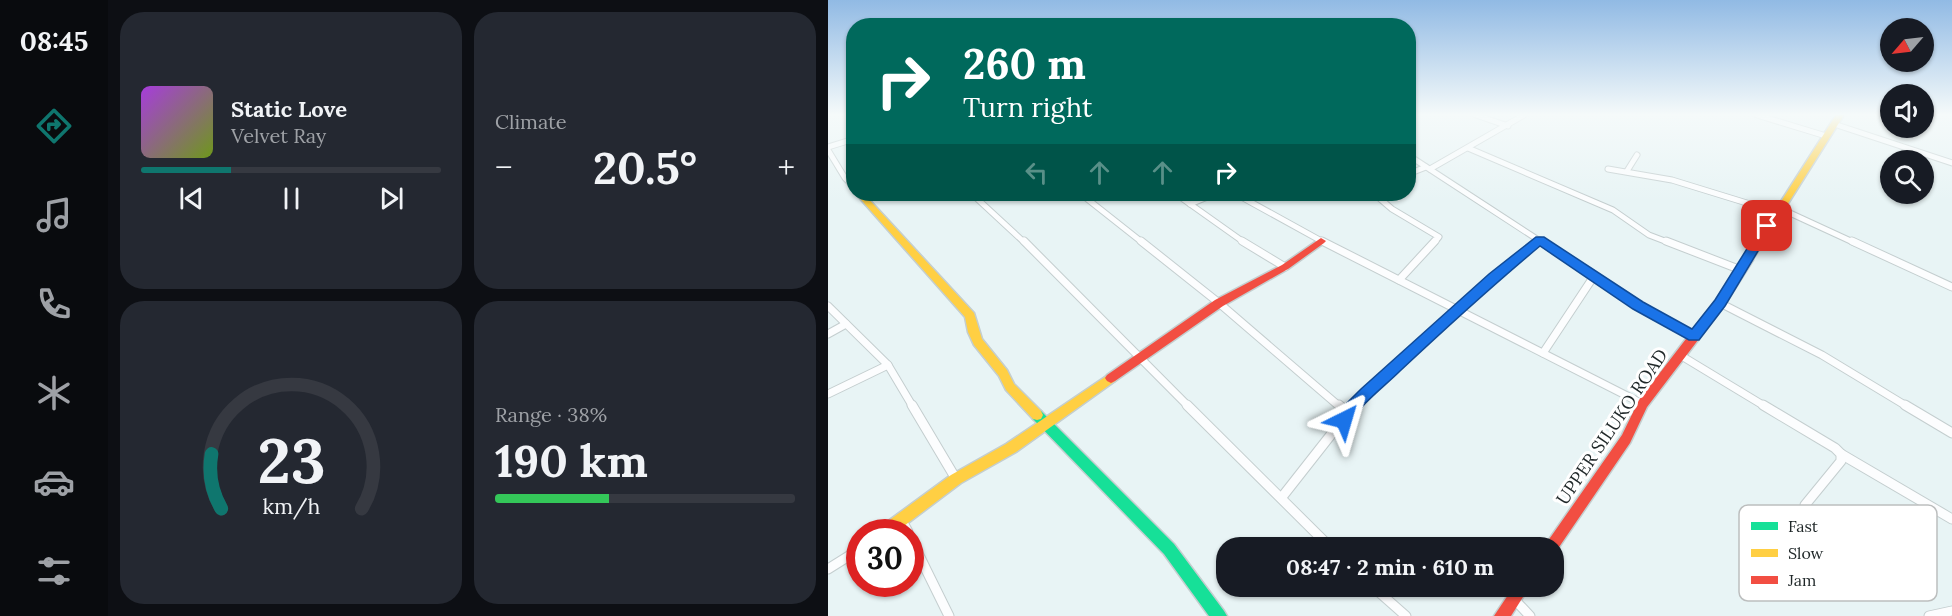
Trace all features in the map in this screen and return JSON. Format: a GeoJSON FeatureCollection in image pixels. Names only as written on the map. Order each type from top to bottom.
{"type":"FeatureCollection","features":[{"type":"Feature","properties":{"kind":"street"},"geometry":{"type":"LineString","coordinates":[[1416,172],[1428,168],[1476,144]]}},
{"type":"Feature","properties":{"kind":"street","name":"UPPER SILUKO ROAD"},"geometry":{"type":"LineString","coordinates":[[1558,537],[1626,439],[1644,404],[1720,303],[1821,144]]}},
{"type":"Feature","properties":{"kind":"street"},"geometry":{"type":"LineString","coordinates":[[1902,144],[1952,163]]}},
{"type":"Feature","properties":{"kind":"street"},"geometry":{"type":"LineString","coordinates":[[828,148],[846,179]]}},
{"type":"Feature","properties":{"kind":"street"},"geometry":{"type":"LineString","coordinates":[[1468,148],[1613,210],[1649,235],[1741,270]]}},
{"type":"Feature","properties":{"kind":"street"},"geometry":{"type":"LineString","coordinates":[[1416,160],[1638,305],[1694,336]]}},
{"type":"Feature","properties":{"kind":"street"},"geometry":{"type":"LineString","coordinates":[[1608,170],[1628,170],[1699,186],[1778,210],[1952,287]]}},
{"type":"Feature","properties":{"kind":"street"},"geometry":{"type":"LineString","coordinates":[[866,201],[970,316],[974,322],[974,334],[1005,372],[1010,387],[1169,549],[1219,616]]}},
{"type":"Feature","properties":{"kind":"street"},"geometry":{"type":"LineString","coordinates":[[980,201],[1044,260],[1140,359],[1320,537]]}},
{"type":"Feature","properties":{"kind":"street"},"geometry":{"type":"LineString","coordinates":[[1090,201],[1219,303],[1348,413]]}},
{"type":"Feature","properties":{"kind":"street"},"geometry":{"type":"LineString","coordinates":[[1186,201],[1230,234],[1285,267]]}},
{"type":"Feature","properties":{"kind":"street"},"geometry":{"type":"LineString","coordinates":[[1190,204],[1198,201]]}},
{"type":"Feature","properties":{"kind":"street"},"geometry":{"type":"LineString","coordinates":[[1247,201],[1456,311],[1644,404]]}},
{"type":"Feature","properties":{"kind":"street"},"geometry":{"type":"LineString","coordinates":[[1381,201],[1386,207],[1425,226],[1439,237],[1399,280]]}},
{"type":"Feature","properties":{"kind":"street"},"geometry":{"type":"LineString","coordinates":[[1282,497],[1348,413],[1456,311],[1540,240]]}},
{"type":"Feature","properties":{"kind":"street"},"geometry":{"type":"LineString","coordinates":[[905,519],[956,479],[1011,448],[1047,424],[1219,303],[1285,267],[1321,241]]}},
{"type":"Feature","properties":{"kind":"street"},"geometry":{"type":"LineString","coordinates":[[1543,353],[1594,276]]}},
{"type":"Feature","properties":{"kind":"street"},"geometry":{"type":"LineString","coordinates":[[1720,303],[1822,355],[1952,433]]}},
{"type":"Feature","properties":{"kind":"street"},"geometry":{"type":"LineString","coordinates":[[828,306],[888,365],[956,479]]}},
{"type":"Feature","properties":{"kind":"street"},"geometry":{"type":"LineString","coordinates":[[828,334],[846,324]]}},
{"type":"Feature","properties":{"kind":"street"},"geometry":{"type":"LineString","coordinates":[[1680,354],[1928,505]]}},
{"type":"Feature","properties":{"kind":"street"},"geometry":{"type":"LineString","coordinates":[[828,394],[888,365]]}},
{"type":"Feature","properties":{"kind":"street"},"geometry":{"type":"LineString","coordinates":[[1805,505],[1841,461],[1841,454]]}},
{"type":"Feature","properties":{"kind":"street"},"geometry":{"type":"LineString","coordinates":[[1937,510],[1952,519]]}},
{"type":"Feature","properties":{"kind":"street"},"geometry":{"type":"LineString","coordinates":[[828,569],[846,558]]}},
{"type":"Feature","properties":{"kind":"street"},"geometry":{"type":"LineString","coordinates":[[924,565],[949,616]]}},
{"type":"Feature","properties":{"kind":"street"},"geometry":{"type":"LineString","coordinates":[[1384,597],[1406,616]]}},
{"type":"Feature","properties":{"kind":"street"},"geometry":{"type":"LineString","coordinates":[[1502,616],[1514,599],[1530,616]]}},
{"type":"Feature","properties":{"kind":"street"},"geometry":{"type":"LineString","coordinates":[[1929,616],[1952,611]]}},
{"type":"Feature","properties":{"kind":"traffic: fast"},"geometry":{"type":"LineString","coordinates":[[1037,415],[1169,549],[1219,616]]}},
{"type":"Feature","properties":{"kind":"traffic: slow"},"geometry":{"type":"LineString","coordinates":[[1748,260],[1822,144]]}},
{"type":"Feature","properties":{"kind":"traffic: slow"},"geometry":{"type":"LineString","coordinates":[[866,201],[970,316],[973,332],[978,342],[1003,373],[1010,387],[1037,415]]}},
{"type":"Feature","properties":{"kind":"traffic: slow"},"geometry":{"type":"LineString","coordinates":[[902,519],[956,479],[1011,448],[1111,378]]}},
{"type":"Feature","properties":{"kind":"traffic: jam"},"geometry":{"type":"LineString","coordinates":[[1111,378],[1219,303],[1285,267],[1321,241]]}},
{"type":"Feature","properties":{"kind":"traffic: jam"},"geometry":{"type":"LineString","coordinates":[[1558,537],[1626,439],[1643,404],[1720,303],[1748,260]]}},
{"type":"Feature","properties":{"kind":"traffic: jam"},"geometry":{"type":"LineString","coordinates":[[1502,616],[1515,597]]}},
{"type":"Feature","properties":{"kind":"route"},"geometry":{"type":"LineString","coordinates":[[1344,420],[1348,413],[1389,372],[1494,277],[1540,240],[1638,305],[1694,336],[1720,303],[1767,226]]}}]}
